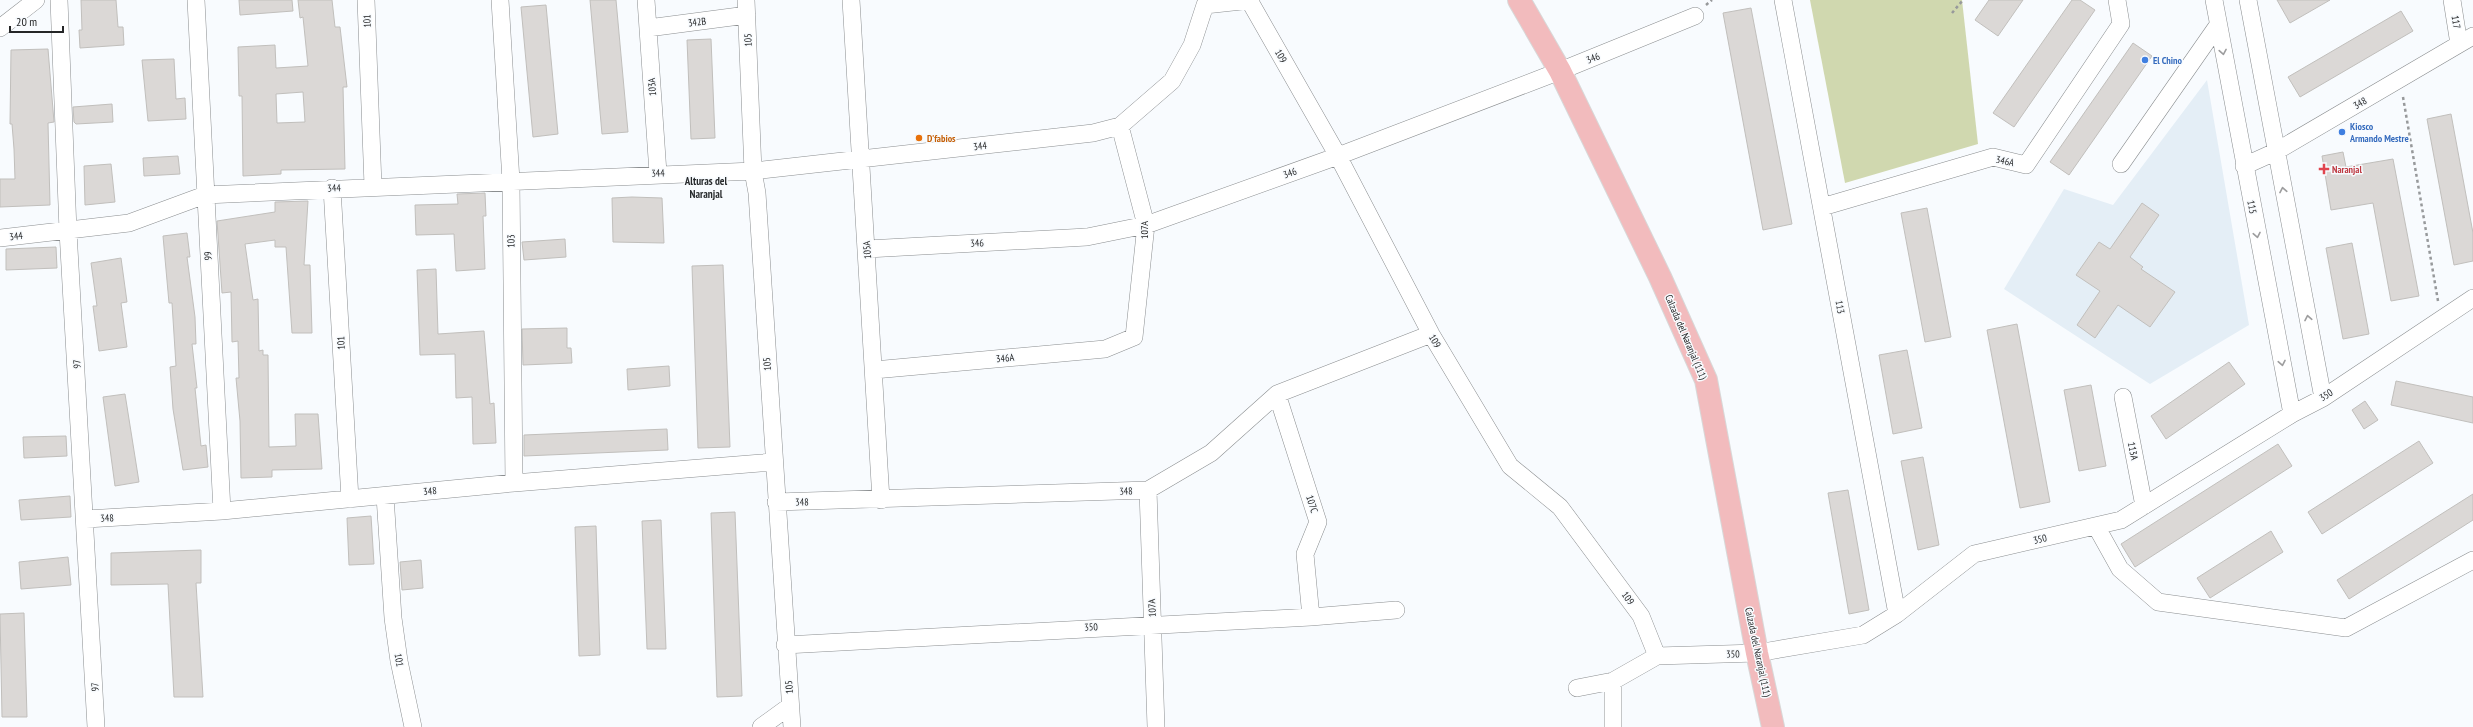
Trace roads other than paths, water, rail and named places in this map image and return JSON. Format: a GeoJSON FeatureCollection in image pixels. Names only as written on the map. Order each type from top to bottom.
{"type":"FeatureCollection","features":[{"type":"Feature","properties":{"kind":"main road","name":"Calzada del Naranjal (111)"},"geometry":{"type":"LineString","coordinates":[[1519,0],[1560,71],[1660,277],[1706,380],[1757,653],[1774,727]]}},
{"type":"Feature","properties":{"kind":"street"},"geometry":{"type":"LineString","coordinates":[[0,28],[36,0]]}},
{"type":"Feature","properties":{"kind":"street","name":"97"},"geometry":{"type":"LineString","coordinates":[[59,0],[68,231],[86,519],[96,727]]}},
{"type":"Feature","properties":{"kind":"street","name":"99"},"geometry":{"type":"LineString","coordinates":[[196,0],[222,511]]}},
{"type":"Feature","properties":{"kind":"street","name":"101"},"geometry":{"type":"LineString","coordinates":[[366,0],[372,186]]}},
{"type":"Feature","properties":{"kind":"street","name":"103"},"geometry":{"type":"LineString","coordinates":[[500,0],[511,181],[514,483]]}},
{"type":"Feature","properties":{"kind":"street","name":"103A"},"geometry":{"type":"LineString","coordinates":[[646,0],[658,173]]}},
{"type":"Feature","properties":{"kind":"street","name":"105A"},"geometry":{"type":"LineString","coordinates":[[852,0],[860,160],[867,249],[881,500]]}},
{"type":"Feature","properties":{"kind":"street","name":"344"},"geometry":{"type":"LineString","coordinates":[[0,238],[130,223],[205,195],[658,173],[753,171],[1093,133],[1120,126],[1172,81],[1192,45],[1205,2],[1250,0]]}},
{"type":"Feature","properties":{"kind":"street","name":"109"},"geometry":{"type":"LineString","coordinates":[[1250,0],[1338,156],[1431,334],[1510,466],[1560,507],[1641,616],[1657,656]]}},
{"type":"Feature","properties":{"kind":"street","name":"113"},"geometry":{"type":"LineString","coordinates":[[1783,0],[1896,614]]}},
{"type":"Feature","properties":{"kind":"street","name":"346A"},"geometry":{"type":"LineString","coordinates":[[1822,207],[1993,157],[2026,165],[2121,24],[2117,0]]}},
{"type":"Feature","properties":{"kind":"street","name":"115"},"geometry":{"type":"LineString","coordinates":[[2214,0],[2244,166],[2292,414]]}},
{"type":"Feature","properties":{"kind":"street"},"geometry":{"type":"LineString","coordinates":[[2248,0],[2323,398]]}},
{"type":"Feature","properties":{"kind":"street","name":"117"},"geometry":{"type":"LineString","coordinates":[[2452,0],[2466,40]]}},
{"type":"Feature","properties":{"kind":"street","name":"342B"},"geometry":{"type":"LineString","coordinates":[[648,28],[747,8]]}},
{"type":"Feature","properties":{"kind":"street","name":"105"},"geometry":{"type":"LineString","coordinates":[[747,8],[753,171],[757,193],[785,645],[792,727]]}},
{"type":"Feature","properties":{"kind":"street","name":"346"},"geometry":{"type":"LineString","coordinates":[[867,249],[1087,237],[1146,225],[1338,156],[1560,71],[1695,16]]}},
{"type":"Feature","properties":{"kind":"street"},"geometry":{"type":"LineString","coordinates":[[2121,164],[2218,25]]}},
{"type":"Feature","properties":{"kind":"street","name":"348"},"geometry":{"type":"LineString","coordinates":[[2244,166],[2276,152],[2466,40]]}},
{"type":"Feature","properties":{"kind":"street","name":"107A"},"geometry":{"type":"LineString","coordinates":[[1120,126],[1146,225],[1134,337]]}},
{"type":"Feature","properties":{"kind":"street","name":"101"},"geometry":{"type":"LineString","coordinates":[[332,188],[350,499]]}},
{"type":"Feature","properties":{"kind":"street","name":"350"},"geometry":{"type":"LineString","coordinates":[[1577,688],[1613,681],[1657,656],[1757,653],[1863,635],[1896,614],[1974,554],[2121,520],[2292,414],[2323,398],[2473,298]]}},
{"type":"Feature","properties":{"kind":"street","name":"348"},"geometry":{"type":"LineString","coordinates":[[776,502],[881,500],[1148,490],[1211,453],[1277,394],[1431,334]]}},
{"type":"Feature","properties":{"kind":"street","name":"346A"},"geometry":{"type":"LineString","coordinates":[[874,370],[1105,349],[1134,337]]}},
{"type":"Feature","properties":{"kind":"street","name":"107C"},"geometry":{"type":"LineString","coordinates":[[1277,394],[1318,522],[1305,554],[1311,617]]}},
{"type":"Feature","properties":{"kind":"street","name":"113A"},"geometry":{"type":"LineString","coordinates":[[2123,397],[2144,506]]}},
{"type":"Feature","properties":{"kind":"street","name":"348"},"geometry":{"type":"LineString","coordinates":[[86,519],[222,511],[514,483],[774,462]]}},
{"type":"Feature","properties":{"kind":"street","name":"107A"},"geometry":{"type":"LineString","coordinates":[[1148,490],[1156,727]]}},
{"type":"Feature","properties":{"kind":"street","name":"101"},"geometry":{"type":"LineString","coordinates":[[385,496],[393,618],[399,661],[413,727]]}},
{"type":"Feature","properties":{"kind":"street"},"geometry":{"type":"LineString","coordinates":[[2096,526],[2120,569],[2158,602],[2346,628],[2473,560]]}},
{"type":"Feature","properties":{"kind":"street","name":"350"},"geometry":{"type":"LineString","coordinates":[[785,645],[1153,624],[1311,617],[1396,610]]}},
{"type":"Feature","properties":{"kind":"street"},"geometry":{"type":"LineString","coordinates":[[1613,681],[1613,727]]}},
{"type":"Feature","properties":{"kind":"street"},"geometry":{"type":"LineString","coordinates":[[761,727],[790,706]]}},
{"type":"Feature","properties":{"kind":"place","name":"El Chino"},"geometry":{"type":"Point","coordinates":[2145,60]}},
{"type":"Feature","properties":{"kind":"place","name":"Kiosco Armando Mestre"},"geometry":{"type":"Point","coordinates":[2342,132]}},
{"type":"Feature","properties":{"kind":"place","name":"D'fabios"},"geometry":{"type":"Point","coordinates":[919,138]}},
{"type":"Feature","properties":{"kind":"place","name":"Naranjal"},"geometry":{"type":"Point","coordinates":[2324,169]}},
{"type":"Feature","properties":{"kind":"district","name":"Alturas del Naranjal"},"geometry":{"type":"Point","coordinates":[706,187]}}]}
